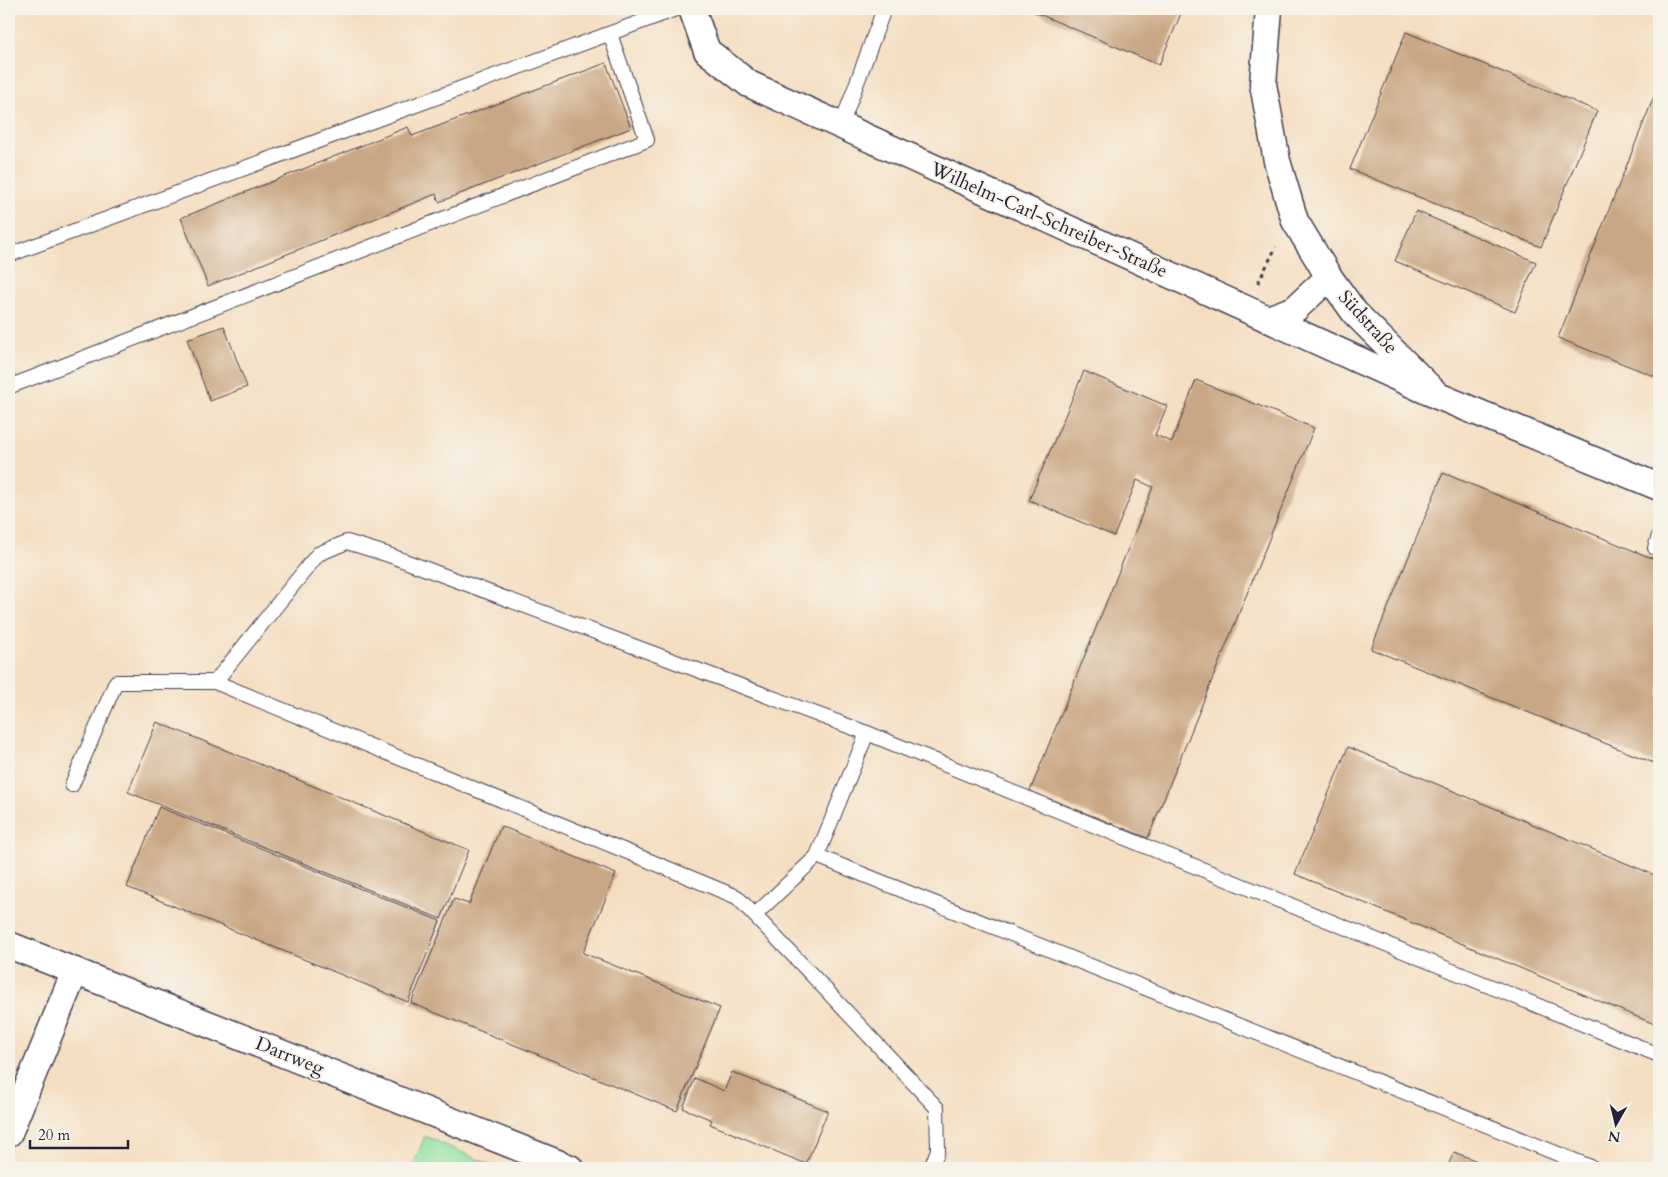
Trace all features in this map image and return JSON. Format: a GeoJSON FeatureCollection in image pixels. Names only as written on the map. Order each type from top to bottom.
{"type":"FeatureCollection","features":[{"type":"Feature","properties":{"kind":"street","name":"Wilhelm-Carl-Schreiber-Straße"},"geometry":{"type":"LineString","coordinates":[[692,9],[708,51],[750,84],[1438,396]]}},
{"type":"Feature","properties":{"kind":"street","name":"Südstraße"},"geometry":{"type":"LineString","coordinates":[[1269,9],[1263,84],[1277,161],[1295,221],[1328,277],[1355,313],[1438,396],[1659,486]]}},
{"type":"Feature","properties":{"kind":"street"},"geometry":{"type":"LineString","coordinates":[[1268,319],[1295,308],[1328,277]]}},
{"type":"Feature","properties":{"kind":"street","name":"Darrweg"},"geometry":{"type":"LineString","coordinates":[[9,945],[570,1168]]}},
{"type":"Feature","properties":{"kind":"street"},"geometry":{"type":"LineString","coordinates":[[9,1134],[75,971]]}},
{"type":"Feature","properties":{"kind":"lane"},"geometry":{"type":"LineString","coordinates":[[9,255],[676,9]]}},
{"type":"Feature","properties":{"kind":"lane"},"geometry":{"type":"LineString","coordinates":[[841,126],[884,9]]}},
{"type":"Feature","properties":{"kind":"lane"},"geometry":{"type":"LineString","coordinates":[[9,380],[11,386],[646,140],[610,34]]}},
{"type":"Feature","properties":{"kind":"lane"},"geometry":{"type":"LineString","coordinates":[[215,682],[318,554],[347,542],[386,554],[867,733],[1659,1056]]}},
{"type":"Feature","properties":{"kind":"lane"},"geometry":{"type":"LineString","coordinates":[[72,785],[116,682],[215,682],[737,897],[937,1108],[938,1150],[931,1168]]}},
{"type":"Feature","properties":{"kind":"lane"},"geometry":{"type":"LineString","coordinates":[[755,915],[818,856],[867,733]]}},
{"type":"Feature","properties":{"kind":"lane"},"geometry":{"type":"LineString","coordinates":[[818,856],[1593,1168]]}},
{"type":"Feature","properties":{"kind":"green space"},"geometry":{"type":"Polygon","coordinates":[[[425,1136],[497,1168],[412,1168],[425,1136]]]}},
{"type":"Feature","properties":{"kind":"building"},"geometry":{"type":"Polygon","coordinates":[[[1027,9],[1183,9],[1159,65],[1027,9]]]}},
{"type":"Feature","properties":{"kind":"building"},"geometry":{"type":"Polygon","coordinates":[[[1406,32],[1597,111],[1541,247],[1350,169],[1406,32]]]}},
{"type":"Feature","properties":{"kind":"building"},"geometry":{"type":"Polygon","coordinates":[[[606,63],[631,128],[439,202],[436,194],[208,286],[181,218],[408,127],[412,136],[606,63]]]}},
{"type":"Feature","properties":{"kind":"building"},"geometry":{"type":"Polygon","coordinates":[[[1659,84],[1659,378],[1558,338],[1659,84]]]}},
{"type":"Feature","properties":{"kind":"building"},"geometry":{"type":"Polygon","coordinates":[[[1416,211],[1536,262],[1515,312],[1395,261],[1416,211]]]}},
{"type":"Feature","properties":{"kind":"building"},"geometry":{"type":"Polygon","coordinates":[[[224,326],[247,387],[210,401],[187,339],[224,326]]]}},
{"type":"Feature","properties":{"kind":"building"},"geometry":{"type":"Polygon","coordinates":[[[1084,371],[1167,406],[1155,435],[1172,442],[1196,380],[1314,428],[1148,838],[1030,791],[1153,487],[1137,480],[1114,536],[1029,500],[1084,371]]]}},
{"type":"Feature","properties":{"kind":"building"},"geometry":{"type":"Polygon","coordinates":[[[1443,473],[1659,561],[1659,765],[1371,649],[1443,473]]]}},
{"type":"Feature","properties":{"kind":"building"},"geometry":{"type":"Polygon","coordinates":[[[157,722],[469,850],[441,919],[128,792],[157,722]]]}},
{"type":"Feature","properties":{"kind":"building"},"geometry":{"type":"Polygon","coordinates":[[[1348,747],[1659,877],[1659,1026],[1295,874],[1348,747]]]}},
{"type":"Feature","properties":{"kind":"building"},"geometry":{"type":"Polygon","coordinates":[[[159,807],[440,921],[408,1002],[127,887],[159,807]]]}},
{"type":"Feature","properties":{"kind":"building"},"geometry":{"type":"Polygon","coordinates":[[[501,826],[616,874],[583,953],[720,1008],[677,1111],[411,1003],[454,899],[469,904],[501,826]]]}},
{"type":"Feature","properties":{"kind":"building"},"geometry":{"type":"Polygon","coordinates":[[[732,1072],[828,1111],[806,1164],[710,1124],[712,1120],[683,1108],[695,1078],[724,1091],[732,1072]]]}},
{"type":"Feature","properties":{"kind":"building"},"geometry":{"type":"Polygon","coordinates":[[[1454,1152],[1495,1168],[1447,1168],[1454,1152]]]}}]}
